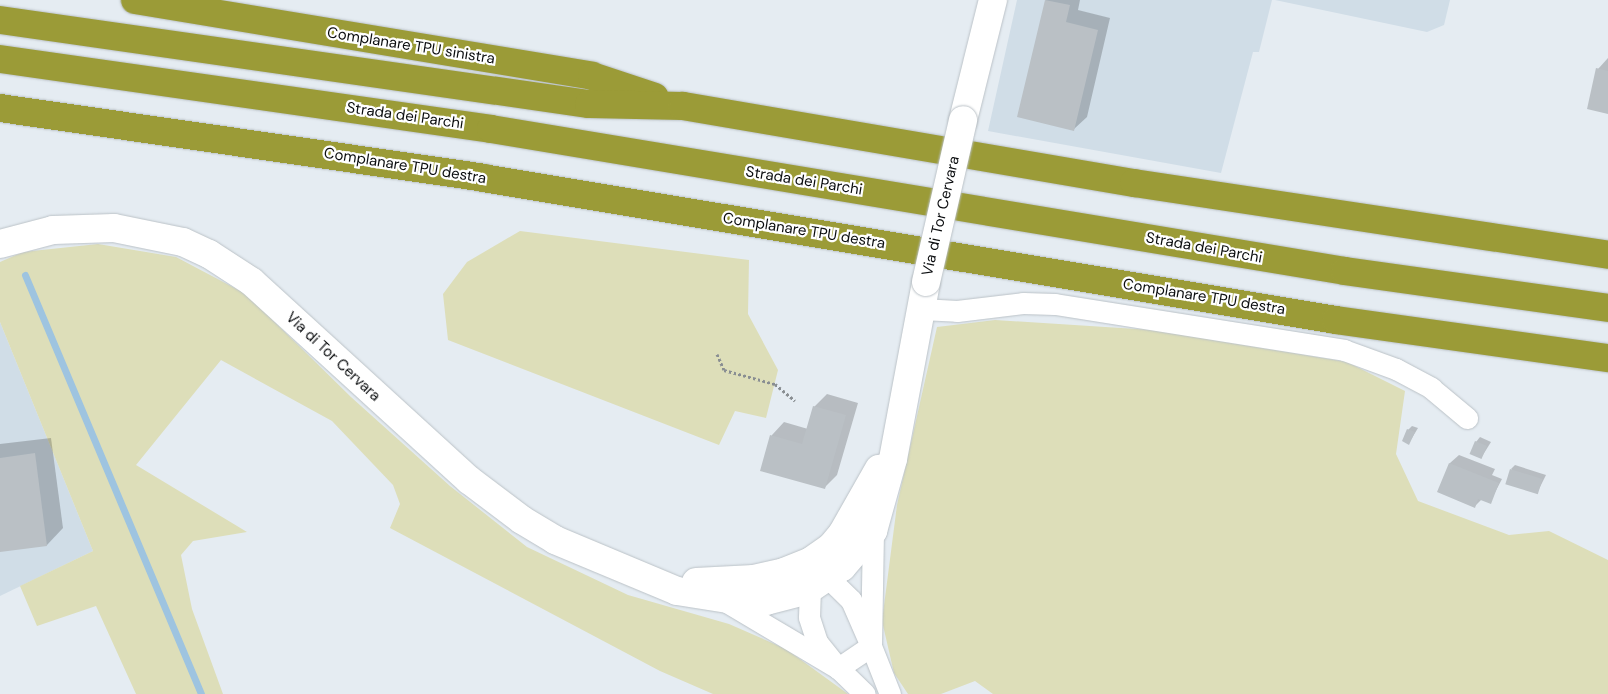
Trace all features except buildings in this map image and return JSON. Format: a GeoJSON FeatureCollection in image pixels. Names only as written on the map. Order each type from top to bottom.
{"type":"FeatureCollection","features":[{"type":"Feature","properties":{"kind":"highway","name":"Complanare TPU sinistra"},"geometry":{"type":"LineString","coordinates":[[135,0],[592,76],[682,106]]}},
{"type":"Feature","properties":{"kind":"highway"},"geometry":{"type":"LineString","coordinates":[[0,20],[589,104],[682,106],[1134,183],[1608,255]]}},
{"type":"Feature","properties":{"kind":"highway","name":"Strada dei Parchi"},"geometry":{"type":"LineString","coordinates":[[0,59],[491,129],[1345,272],[1608,308]]}},
{"type":"Feature","properties":{"kind":"highway","name":"Complanare TPU destra"},"geometry":{"type":"LineString","coordinates":[[0,108],[474,177],[1336,320],[1608,358]]}},
{"type":"Feature","properties":{"kind":"street","name":"Via di Tor Cervara"},"geometry":{"type":"LineString","coordinates":[[0,244],[53,230],[114,228],[175,239],[209,254],[252,282],[490,497],[555,540],[677,591],[722,600],[766,601],[816,576],[873,531],[885,492],[926,282],[993,0]]}},
{"type":"Feature","properties":{"kind":"street"},"geometry":{"type":"LineString","coordinates":[[920,309],[957,311],[1023,303],[1055,304],[1344,350],[1396,369],[1431,388],[1468,418]]}},
{"type":"Feature","properties":{"kind":"street","name":"Via di Tor Cervara"},"geometry":{"type":"LineString","coordinates":[[816,576],[831,547],[842,534],[895,434]]}},
{"type":"Feature","properties":{"kind":"street"},"geometry":{"type":"LineString","coordinates":[[871,646],[873,531]]}},
{"type":"Feature","properties":{"kind":"street","name":"Via di Tor Cervara"},"geometry":{"type":"LineString","coordinates":[[638,574],[681,581],[729,582],[784,572],[816,576]]}},
{"type":"Feature","properties":{"kind":"street"},"geometry":{"type":"LineString","coordinates":[[865,694],[838,668],[817,642],[809,617],[816,576],[851,600],[890,694]]}},
{"type":"Feature","properties":{"kind":"street"},"geometry":{"type":"LineString","coordinates":[[722,600],[838,668]]}},
{"type":"Feature","properties":{"kind":"street"},"geometry":{"type":"LineString","coordinates":[[838,668],[871,646]]}},
{"type":"Feature","properties":{"kind":"path"},"geometry":{"type":"LineString","coordinates":[[716,354],[724,370],[775,384],[795,401]]}},
{"type":"Feature","properties":{"kind":"shaded area"},"geometry":{"type":"Polygon","coordinates":[[[1017,0],[1272,0],[1259,52],[1253,52],[1221,173],[988,131],[1017,0]]]}},
{"type":"Feature","properties":{"kind":"shaded area"},"geometry":{"type":"Polygon","coordinates":[[[1275,0],[1450,0],[1444,25],[1427,32],[1275,0]]]}},
{"type":"Feature","properties":{"kind":"shaded area"},"geometry":{"type":"Polygon","coordinates":[[[0,322],[93,551],[0,596],[0,322]]]}},
{"type":"Feature","properties":{"kind":"green space"},"geometry":{"type":"Polygon","coordinates":[[[520,231],[749,260],[748,314],[778,370],[766,418],[735,411],[719,445],[448,340],[443,294],[467,262],[520,231]]]}},
{"type":"Feature","properties":{"kind":"green space"},"geometry":{"type":"Polygon","coordinates":[[[98,244],[176,257],[246,294],[351,397],[450,486],[527,547],[628,595],[729,624],[786,649],[848,694],[713,694],[660,671],[390,528],[400,504],[393,485],[332,421],[221,360],[136,465],[247,532],[193,541],[181,555],[192,609],[223,694],[136,694],[96,606],[37,626],[20,586],[93,551],[0,322],[0,262],[23,252],[98,244]]]}},
{"type":"Feature","properties":{"kind":"green space"},"geometry":{"type":"Polygon","coordinates":[[[995,320],[1152,330],[1347,362],[1405,391],[1396,454],[1418,501],[1509,535],[1549,531],[1608,560],[1608,694],[993,694],[975,681],[941,694],[908,694],[894,673],[882,621],[897,505],[937,327],[995,320]]]}},
{"type":"Feature","properties":{"kind":"waterway"},"geometry":{"type":"LineString","coordinates":[[25,275],[201,694]]}}]}
